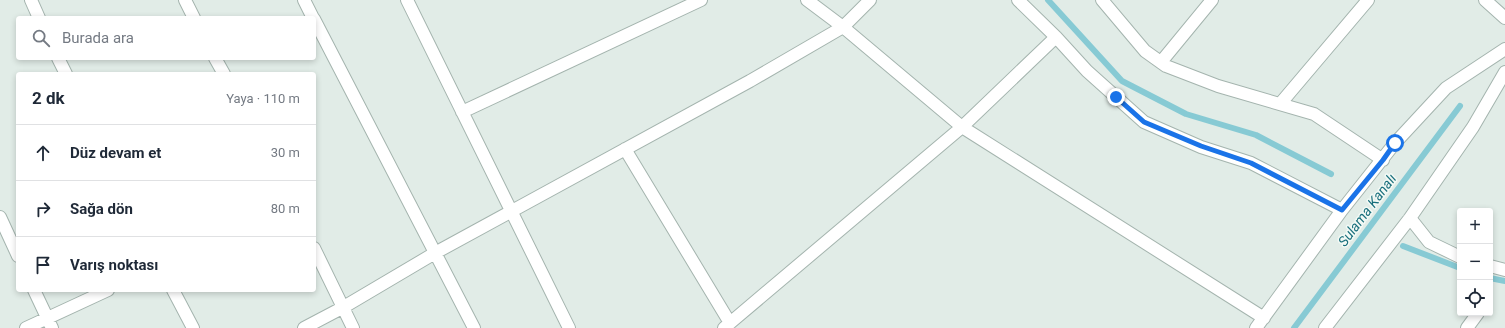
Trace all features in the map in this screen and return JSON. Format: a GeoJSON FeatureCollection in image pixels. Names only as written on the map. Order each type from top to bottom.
{"type":"FeatureCollection","features":[{"type":"Feature","properties":{"kind":"street"},"geometry":{"type":"LineString","coordinates":[[31,0],[38,16]]}},
{"type":"Feature","properties":{"kind":"street"},"geometry":{"type":"LineString","coordinates":[[185,0],[193,16]]}},
{"type":"Feature","properties":{"kind":"street"},"geometry":{"type":"LineString","coordinates":[[304,0],[312,16]]}},
{"type":"Feature","properties":{"kind":"street"},"geometry":{"type":"LineString","coordinates":[[407,0],[569,328]]}},
{"type":"Feature","properties":{"kind":"street"},"geometry":{"type":"LineString","coordinates":[[462,112],[701,0]]}},
{"type":"Feature","properties":{"kind":"street"},"geometry":{"type":"LineString","coordinates":[[807,0],[962,127],[1264,318]]}},
{"type":"Feature","properties":{"kind":"street"},"geometry":{"type":"LineString","coordinates":[[304,328],[342,308],[435,253],[843,28],[870,0]]}},
{"type":"Feature","properties":{"kind":"street"},"geometry":{"type":"LineString","coordinates":[[1018,0],[1056,36],[1087,71],[1144,122],[1201,146],[1251,163],[1342,210]]}},
{"type":"Feature","properties":{"kind":"street"},"geometry":{"type":"LineString","coordinates":[[1102,0],[1145,51],[1166,66],[1218,86],[1314,114],[1383,160]]}},
{"type":"Feature","properties":{"kind":"street"},"geometry":{"type":"LineString","coordinates":[[1161,62],[1212,0]]}},
{"type":"Feature","properties":{"kind":"street"},"geometry":{"type":"LineString","coordinates":[[1280,104],[1368,0]]}},
{"type":"Feature","properties":{"kind":"street"},"geometry":{"type":"LineString","coordinates":[[1485,0],[1505,18]]}},
{"type":"Feature","properties":{"kind":"street"},"geometry":{"type":"LineString","coordinates":[[316,23],[474,328]]}},
{"type":"Feature","properties":{"kind":"street"},"geometry":{"type":"LineString","coordinates":[[625,149],[727,326],[962,127],[1056,36]]}},
{"type":"Feature","properties":{"kind":"street"},"geometry":{"type":"LineString","coordinates":[[1256,328],[1342,210],[1395,143],[1446,88],[1505,49]]}},
{"type":"Feature","properties":{"kind":"street"},"geometry":{"type":"LineString","coordinates":[[59,60],[65,72]]}},
{"type":"Feature","properties":{"kind":"street"},"geometry":{"type":"LineString","coordinates":[[216,60],[223,72]]}},
{"type":"Feature","properties":{"kind":"street"},"geometry":{"type":"LineString","coordinates":[[1325,328],[1410,218],[1473,127],[1505,72]]}},
{"type":"Feature","properties":{"kind":"street"},"geometry":{"type":"LineString","coordinates":[[0,217],[16,252]]}},
{"type":"Feature","properties":{"kind":"street"},"geometry":{"type":"LineString","coordinates":[[1410,218],[1429,242],[1457,256]]}},
{"type":"Feature","properties":{"kind":"street"},"geometry":{"type":"LineString","coordinates":[[316,252],[353,328]]}},
{"type":"Feature","properties":{"kind":"street"},"geometry":{"type":"LineString","coordinates":[[1493,267],[1505,270]]}},
{"type":"Feature","properties":{"kind":"street"},"geometry":{"type":"LineString","coordinates":[[35,292],[50,323]]}},
{"type":"Feature","properties":{"kind":"street"},"geometry":{"type":"LineString","coordinates":[[26,328],[50,323],[104,292]]}},
{"type":"Feature","properties":{"kind":"street"},"geometry":{"type":"LineString","coordinates":[[174,292],[193,328]]}},
{"type":"Feature","properties":{"kind":"street"},"geometry":{"type":"LineString","coordinates":[[1467,328],[1476,316]]}},
{"type":"Feature","properties":{"kind":"waterway"},"geometry":{"type":"LineString","coordinates":[[1048,0],[1122,81],[1186,114],[1256,135],[1331,174]]}},
{"type":"Feature","properties":{"kind":"waterway","name":"Sulama Kanalı"},"geometry":{"type":"LineString","coordinates":[[1294,328],[1460,106]]}},
{"type":"Feature","properties":{"kind":"waterway"},"geometry":{"type":"LineString","coordinates":[[1403,246],[1457,267]]}},
{"type":"Feature","properties":{"kind":"waterway"},"geometry":{"type":"LineString","coordinates":[[1493,279],[1505,281]]}},
{"type":"Feature","properties":{"kind":"route"},"geometry":{"type":"LineString","coordinates":[[1116,97],[1144,122],[1201,146],[1251,163],[1342,210],[1395,143]]}}]}
